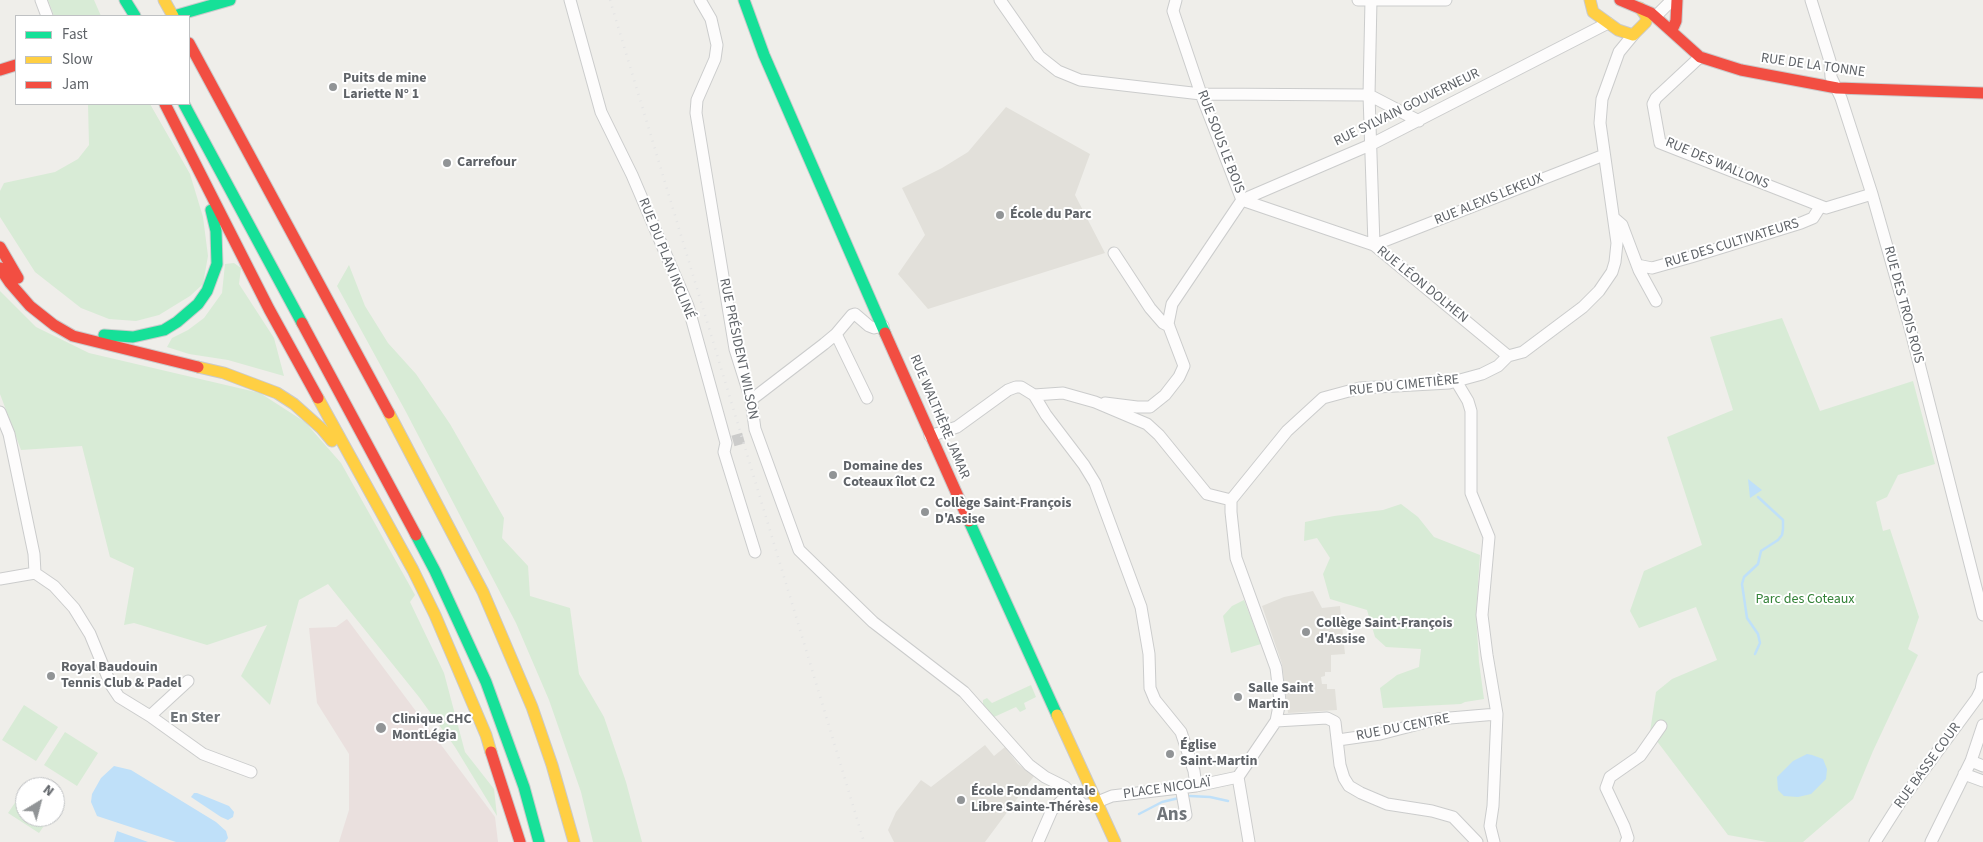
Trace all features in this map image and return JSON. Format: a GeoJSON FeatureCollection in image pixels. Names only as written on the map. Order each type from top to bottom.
{"type":"FeatureCollection","features":[{"type":"Feature","properties":{"kind":"main road"},"geometry":{"type":"LineString","coordinates":[[164,0],[173,15]]}},
{"type":"Feature","properties":{"kind":"main road"},"geometry":{"type":"LineString","coordinates":[[178,15],[230,0]]}},
{"type":"Feature","properties":{"kind":"main road","name":"RUE WALTHÈRE JAMAR"},"geometry":{"type":"LineString","coordinates":[[744,0],[771,70],[930,436],[1115,842]]}},
{"type":"Feature","properties":{"kind":"main road"},"geometry":{"type":"LineString","coordinates":[[1590,0],[1593,12],[1618,30],[1633,34],[1656,16]]}},
{"type":"Feature","properties":{"kind":"main road","name":"RUE DE LA TONNE"},"geometry":{"type":"LineString","coordinates":[[1620,0],[1656,16],[1700,57],[1741,70],[1838,88],[1983,93]]}},
{"type":"Feature","properties":{"kind":"main road"},"geometry":{"type":"LineString","coordinates":[[1672,30],[1676,21],[1677,0]]}},
{"type":"Feature","properties":{"kind":"main road"},"geometry":{"type":"LineString","coordinates":[[1640,8],[1646,16],[1644,26]]}},
{"type":"Feature","properties":{"kind":"main road"},"geometry":{"type":"LineString","coordinates":[[190,45],[483,592],[532,707],[552,765],[574,842]]}},
{"type":"Feature","properties":{"kind":"main road"},"geometry":{"type":"LineString","coordinates":[[0,70],[15,65]]}},
{"type":"Feature","properties":{"kind":"main road"},"geometry":{"type":"LineString","coordinates":[[165,105],[268,309],[380,511],[430,606],[459,669],[486,735],[520,842]]}},
{"type":"Feature","properties":{"kind":"main road"},"geometry":{"type":"LineString","coordinates":[[185,105],[435,571],[486,682],[524,786],[539,842]]}},
{"type":"Feature","properties":{"kind":"main road"},"geometry":{"type":"LineString","coordinates":[[0,247],[20,281],[38,301],[68,323],[99,335],[119,338],[164,330],[177,322],[198,304],[207,291],[217,264],[216,232],[213,215],[193,161]]}},
{"type":"Feature","properties":{"kind":"main road"},"geometry":{"type":"LineString","coordinates":[[0,268],[30,306],[54,325],[73,336],[224,373],[277,393],[294,404],[322,429],[344,455],[380,511]]}},
{"type":"Feature","properties":{"kind":"street"},"geometry":{"type":"LineString","coordinates":[[41,0],[47,15]]}},
{"type":"Feature","properties":{"kind":"street","name":"RUE DU PLAN INCLINÉ"},"geometry":{"type":"LineString","coordinates":[[570,0],[601,112],[632,175],[688,306],[730,442],[724,452],[754,552]]}},
{"type":"Feature","properties":{"kind":"street","name":"RUE PRÉSIDENT WILSON"},"geometry":{"type":"LineString","coordinates":[[700,0],[712,19],[717,36],[717,52],[697,100],[696,113],[736,349],[750,400],[752,436],[799,550],[872,622],[964,692],[1029,765],[1071,792],[1083,805],[1090,805],[1096,802]]}},
{"type":"Feature","properties":{"kind":"street"},"geometry":{"type":"LineString","coordinates":[[1000,0],[1033,50],[1045,62],[1062,73],[1080,80],[1201,94],[1369,96],[1418,120]]}},
{"type":"Feature","properties":{"kind":"street","name":"RUE SOUS LE BOIS"},"geometry":{"type":"LineString","coordinates":[[1169,326],[1169,314],[1172,304],[1242,200],[1201,94],[1173,12],[1176,0]]}},
{"type":"Feature","properties":{"kind":"street"},"geometry":{"type":"LineString","coordinates":[[1358,0],[1446,0]]}},
{"type":"Feature","properties":{"kind":"street"},"geometry":{"type":"LineString","coordinates":[[1371,0],[1369,96],[1374,245]]}},
{"type":"Feature","properties":{"kind":"street"},"geometry":{"type":"LineString","coordinates":[[1656,16],[1672,0]]}},
{"type":"Feature","properties":{"kind":"street","name":"RUE DES TROIS ROIS"},"geometry":{"type":"LineString","coordinates":[[1811,0],[1830,61],[1831,77],[1838,88],[1872,194],[1909,324],[1983,615]]}},
{"type":"Feature","properties":{"kind":"street"},"geometry":{"type":"LineString","coordinates":[[1582,36],[1593,12]]}},
{"type":"Feature","properties":{"kind":"street","name":"RUE SYLVAIN GOUVERNEUR"},"geometry":{"type":"LineString","coordinates":[[1242,200],[1370,146],[1608,23]]}},
{"type":"Feature","properties":{"kind":"street"},"geometry":{"type":"LineString","coordinates":[[1618,30],[1622,46]]}},
{"type":"Feature","properties":{"kind":"street","name":"RUE DU CIMETIÈRE"},"geometry":{"type":"LineString","coordinates":[[1232,500],[1286,431],[1323,398],[1360,388],[1456,382],[1482,374],[1498,366],[1508,356],[1523,352],[1583,307],[1599,291],[1612,272],[1617,243],[1600,123],[1602,99],[1622,46],[1633,34]]}},
{"type":"Feature","properties":{"kind":"street","name":"RUE DES WALLONS"},"geometry":{"type":"LineString","coordinates":[[1700,57],[1656,98],[1653,104],[1660,143],[1820,207]]}},
{"type":"Feature","properties":{"kind":"street","name":"RUE ALEXIS LEKEUX"},"geometry":{"type":"LineString","coordinates":[[1374,245],[1604,154]]}},
{"type":"Feature","properties":{"kind":"street"},"geometry":{"type":"LineString","coordinates":[[1820,207],[1826,208],[1872,194]]}},
{"type":"Feature","properties":{"kind":"street","name":"RUE LÉON DOLHEN"},"geometry":{"type":"LineString","coordinates":[[1242,200],[1374,245],[1508,356]]}},
{"type":"Feature","properties":{"kind":"street","name":"RUE DES CULTIVATEURS"},"geometry":{"type":"LineString","coordinates":[[1637,266],[1652,268],[1792,226],[1813,218],[1820,207]]}},
{"type":"Feature","properties":{"kind":"street"},"geometry":{"type":"LineString","coordinates":[[1615,219],[1622,224],[1637,266],[1656,301]]}},
{"type":"Feature","properties":{"kind":"street"},"geometry":{"type":"LineString","coordinates":[[1095,402],[1150,407],[1165,395],[1179,377],[1184,366],[1169,326],[1163,323],[1150,308],[1114,253]]}},
{"type":"Feature","properties":{"kind":"street"},"geometry":{"type":"LineString","coordinates":[[750,400],[836,334],[852,315],[855,314],[874,328],[883,326]]}},
{"type":"Feature","properties":{"kind":"street"},"geometry":{"type":"LineString","coordinates":[[836,334],[867,398]]}},
{"type":"Feature","properties":{"kind":"street"},"geometry":{"type":"LineString","coordinates":[[1456,382],[1468,401],[1471,412],[1471,493],[1490,537],[1482,615],[1497,714],[1493,806],[1490,826],[1494,842]]}},
{"type":"Feature","properties":{"kind":"street"},"geometry":{"type":"LineString","coordinates":[[930,436],[957,427],[1008,390],[1021,387],[1034,395],[1046,415],[1084,465],[1095,483],[1140,607],[1149,654],[1150,688],[1156,700],[1181,732],[1194,771],[1196,786]]}},
{"type":"Feature","properties":{"kind":"street"},"geometry":{"type":"LineString","coordinates":[[1034,395],[1062,393],[1095,402],[1147,424],[1160,435],[1207,494],[1232,500],[1231,512],[1236,558],[1276,668],[1280,701],[1276,721],[1238,777],[1249,842]]}},
{"type":"Feature","properties":{"kind":"street"},"geometry":{"type":"LineString","coordinates":[[0,412],[9,434],[34,554],[35,573]]}},
{"type":"Feature","properties":{"kind":"street"},"geometry":{"type":"LineString","coordinates":[[0,579],[35,573],[54,586],[74,608],[90,634],[111,685],[119,697],[204,754],[251,772]]}},
{"type":"Feature","properties":{"kind":"street"},"geometry":{"type":"LineString","coordinates":[[150,716],[188,681]]}},
{"type":"Feature","properties":{"kind":"street","name":"RUE BASSE COUR"},"geometry":{"type":"LineString","coordinates":[[1875,842],[1901,801],[1981,693]]}},
{"type":"Feature","properties":{"kind":"street","name":"RUE DU CENTRE"},"geometry":{"type":"LineString","coordinates":[[1338,740],[1380,734],[1438,719],[1497,714]]}},
{"type":"Feature","properties":{"kind":"street"},"geometry":{"type":"LineString","coordinates":[[1276,721],[1327,718],[1335,722],[1342,773],[1350,786],[1387,804],[1432,811],[1453,817],[1477,842]]}},
{"type":"Feature","properties":{"kind":"street"},"geometry":{"type":"LineString","coordinates":[[1931,842],[1971,761],[1983,725]]}},
{"type":"Feature","properties":{"kind":"street"},"geometry":{"type":"LineString","coordinates":[[1626,842],[1628,838],[1624,826],[1606,788],[1610,777],[1640,756],[1661,726]]}},
{"type":"Feature","properties":{"kind":"street"},"geometry":{"type":"LineString","coordinates":[[1971,761],[1983,766]]}},
{"type":"Feature","properties":{"kind":"street"},"geometry":{"type":"LineString","coordinates":[[1964,774],[1983,781]]}},
{"type":"Feature","properties":{"kind":"street","name":"PLACE NICOLAÏ"},"geometry":{"type":"LineString","coordinates":[[1096,802],[1112,796],[1196,786],[1238,777]]}},
{"type":"Feature","properties":{"kind":"street"},"geometry":{"type":"LineString","coordinates":[[1181,787],[1186,815]]}},
{"type":"Feature","properties":{"kind":"street"},"geometry":{"type":"LineString","coordinates":[[1038,842],[1052,810],[1071,792]]}},
{"type":"Feature","properties":{"kind":"shaded area","name":"École du Parc"},"geometry":{"type":"Polygon","coordinates":[[[1006,107],[1090,154],[1075,195],[1105,253],[928,309],[898,274],[925,235],[902,188],[942,168],[968,152],[1006,107]]]}},
{"type":"Feature","properties":{"kind":"shaded area","name":"Collège Saint-François d'Assise"},"geometry":{"type":"Polygon","coordinates":[[[1313,591],[1322,608],[1340,606],[1345,654],[1331,655],[1331,672],[1325,672],[1325,676],[1321,677],[1322,684],[1327,684],[1327,689],[1335,689],[1337,710],[1288,713],[1282,664],[1262,606],[1284,597],[1313,591]]]}},
{"type":"Feature","properties":{"kind":"shaded area","name":"Clinique CHC MontLégia"},"geometry":{"type":"Polygon","coordinates":[[[347,619],[495,817],[498,842],[339,842],[349,810],[349,754],[317,703],[309,628],[336,627],[347,619]]]}},
{"type":"Feature","properties":{"kind":"shaded area","name":"École Fondamentale Libre Sainte-Thérèse"},"geometry":{"type":"Polygon","coordinates":[[[985,745],[994,756],[1005,747],[1018,764],[1034,776],[985,842],[894,842],[888,830],[896,812],[921,780],[931,787],[985,745]]]}},
{"type":"Feature","properties":{"kind":"green space"},"geometry":{"type":"Polygon","coordinates":[[[48,0],[94,0],[101,15],[54,15],[48,0]]]}},
{"type":"Feature","properties":{"kind":"green space"},"geometry":{"type":"Polygon","coordinates":[[[88,105],[151,105],[190,174],[203,217],[208,256],[203,284],[190,296],[159,315],[136,321],[109,319],[81,308],[35,272],[0,217],[0,191],[4,183],[55,172],[78,159],[89,145],[88,105]]]}},
{"type":"Feature","properties":{"kind":"green space"},"geometry":{"type":"Polygon","coordinates":[[[234,263],[241,268],[239,284],[274,338],[284,376],[228,360],[189,354],[167,347],[172,338],[188,330],[204,318],[222,293],[225,264],[234,263]]]}},
{"type":"Feature","properties":{"kind":"green space"},"geometry":{"type":"Polygon","coordinates":[[[349,265],[365,306],[388,343],[416,374],[450,424],[504,518],[502,538],[528,566],[530,596],[570,608],[579,674],[604,717],[626,782],[642,842],[593,842],[581,792],[549,700],[516,623],[406,412],[337,286],[349,265]]]}},
{"type":"Feature","properties":{"kind":"green space"},"geometry":{"type":"Polygon","coordinates":[[[0,291],[36,327],[89,353],[260,393],[305,422],[341,463],[415,595],[410,602],[444,673],[465,752],[494,789],[497,816],[455,747],[419,697],[328,584],[299,600],[270,705],[241,676],[267,625],[207,645],[134,623],[124,625],[134,568],[110,557],[82,446],[21,450],[0,394],[0,291]]]}},
{"type":"Feature","properties":{"kind":"green space","name":"Parc des Coteaux"},"geometry":{"type":"Polygon","coordinates":[[[1782,318],[1820,411],[1913,381],[1935,464],[1898,475],[1887,497],[1876,502],[1883,531],[1890,529],[1919,617],[1908,649],[1918,655],[1873,751],[1853,799],[1803,842],[1767,842],[1728,835],[1650,732],[1656,692],[1672,679],[1717,660],[1696,607],[1639,628],[1630,611],[1644,571],[1702,545],[1667,437],[1733,410],[1710,337],[1782,318]]]}},
{"type":"Feature","properties":{"kind":"green space"},"geometry":{"type":"Polygon","coordinates":[[[1401,504],[1418,517],[1434,537],[1480,555],[1476,614],[1479,662],[1484,699],[1461,704],[1383,708],[1380,688],[1397,675],[1419,667],[1421,649],[1386,647],[1375,637],[1367,610],[1330,599],[1323,574],[1330,558],[1317,538],[1304,541],[1305,522],[1334,516],[1383,510],[1401,504]]]}},
{"type":"Feature","properties":{"kind":"green space"},"geometry":{"type":"Polygon","coordinates":[[[1244,600],[1261,644],[1231,653],[1223,616],[1232,606],[1244,600]]]}},
{"type":"Feature","properties":{"kind":"green space"},"geometry":{"type":"Polygon","coordinates":[[[1031,685],[1036,697],[1024,703],[1026,709],[1020,712],[1016,707],[994,717],[983,704],[983,700],[987,698],[992,703],[1031,685]]]}},
{"type":"Feature","properties":{"kind":"green space"},"geometry":{"type":"Polygon","coordinates":[[[24,705],[58,727],[36,761],[2,740],[24,705]]]}},
{"type":"Feature","properties":{"kind":"green space"},"geometry":{"type":"Polygon","coordinates":[[[65,732],[98,753],[77,786],[44,765],[65,732]]]}},
{"type":"Feature","properties":{"kind":"green space"},"geometry":{"type":"Polygon","coordinates":[[[15,803],[15,818],[8,813],[15,803]]]}},
{"type":"Feature","properties":{"kind":"green space"},"geometry":{"type":"Polygon","coordinates":[[[30,827],[43,827],[39,833],[30,827]]]}},
{"type":"Feature","properties":{"kind":"water"},"geometry":{"type":"Polygon","coordinates":[[[1748,479],[1762,490],[1750,498],[1748,479]]]}},
{"type":"Feature","properties":{"kind":"water"},"geometry":{"type":"Polygon","coordinates":[[[1807,754],[1823,759],[1827,769],[1826,779],[1811,794],[1798,797],[1784,796],[1778,790],[1777,777],[1793,761],[1807,754]]]}},
{"type":"Feature","properties":{"kind":"water"},"geometry":{"type":"Polygon","coordinates":[[[114,766],[131,770],[216,822],[226,831],[228,838],[225,842],[176,842],[97,816],[91,802],[92,794],[101,778],[114,766]]]}},
{"type":"Feature","properties":{"kind":"water"},"geometry":{"type":"Polygon","coordinates":[[[194,793],[229,806],[234,812],[233,817],[228,820],[221,817],[191,797],[194,793]]]}},
{"type":"Feature","properties":{"kind":"water"},"geometry":{"type":"Polygon","coordinates":[[[117,831],[148,842],[114,842],[117,831]]]}},
{"type":"Feature","properties":{"kind":"waterway"},"geometry":{"type":"LineString","coordinates":[[1755,654],[1760,643],[1758,634],[1747,618],[1742,584],[1744,577],[1758,564],[1761,551],[1778,540],[1782,535],[1783,529],[1783,520],[1758,497]]}},
{"type":"Feature","properties":{"kind":"waterway"},"geometry":{"type":"LineString","coordinates":[[1190,796],[1210,797],[1228,801]]}},
{"type":"Feature","properties":{"kind":"waterway"},"geometry":{"type":"LineString","coordinates":[[1139,814],[1162,802],[1179,798]]}},
{"type":"Feature","properties":{"kind":"tunnel"},"geometry":{"type":"LineString","coordinates":[[733,441],[747,437]]}},
{"type":"Feature","properties":{"kind":"railway"},"geometry":{"type":"LineString","coordinates":[[610,0],[864,842]]}},
{"type":"Feature","properties":{"kind":"traffic: fast"},"geometry":{"type":"LineString","coordinates":[[125,0],[134,15]]}},
{"type":"Feature","properties":{"kind":"traffic: fast"},"geometry":{"type":"LineString","coordinates":[[178,15],[230,0]]}},
{"type":"Feature","properties":{"kind":"traffic: fast"},"geometry":{"type":"LineString","coordinates":[[744,0],[764,55],[885,333]]}},
{"type":"Feature","properties":{"kind":"traffic: fast"},"geometry":{"type":"LineString","coordinates":[[185,105],[302,323]]}},
{"type":"Feature","properties":{"kind":"traffic: fast"},"geometry":{"type":"LineString","coordinates":[[104,335],[133,337],[164,330],[177,322],[198,304],[207,291],[217,264],[216,231],[211,210]]}},
{"type":"Feature","properties":{"kind":"traffic: fast"},"geometry":{"type":"LineString","coordinates":[[969,521],[1057,715]]}},
{"type":"Feature","properties":{"kind":"traffic: fast"},"geometry":{"type":"LineString","coordinates":[[416,535],[435,571],[486,682],[524,787],[539,842]]}},
{"type":"Feature","properties":{"kind":"traffic: slow"},"geometry":{"type":"LineString","coordinates":[[164,0],[172,15]]}},
{"type":"Feature","properties":{"kind":"traffic: slow"},"geometry":{"type":"LineString","coordinates":[[1590,0],[1593,12],[1618,30],[1633,35],[1646,22],[1646,16],[1640,8]]}},
{"type":"Feature","properties":{"kind":"traffic: slow"},"geometry":{"type":"LineString","coordinates":[[198,367],[224,373],[277,393],[294,404],[322,429],[332,441]]}},
{"type":"Feature","properties":{"kind":"traffic: slow"},"geometry":{"type":"LineString","coordinates":[[318,398],[413,570],[435,615],[486,735],[491,752]]}},
{"type":"Feature","properties":{"kind":"traffic: slow"},"geometry":{"type":"LineString","coordinates":[[389,413],[483,592],[532,707],[552,765],[574,842]]}},
{"type":"Feature","properties":{"kind":"traffic: slow"},"geometry":{"type":"LineString","coordinates":[[1057,715],[1115,842]]}},
{"type":"Feature","properties":{"kind":"traffic: jam"},"geometry":{"type":"LineString","coordinates":[[1620,0],[1651,13],[1700,57],[1741,70],[1837,88],[1983,93]]}},
{"type":"Feature","properties":{"kind":"traffic: jam"},"geometry":{"type":"LineString","coordinates":[[1672,30],[1676,21],[1677,0]]}},
{"type":"Feature","properties":{"kind":"traffic: jam"},"geometry":{"type":"LineString","coordinates":[[190,45],[389,413]]}},
{"type":"Feature","properties":{"kind":"traffic: jam"},"geometry":{"type":"LineString","coordinates":[[0,70],[15,65]]}},
{"type":"Feature","properties":{"kind":"traffic: jam"},"geometry":{"type":"LineString","coordinates":[[166,105],[269,309],[318,398]]}},
{"type":"Feature","properties":{"kind":"traffic: jam"},"geometry":{"type":"LineString","coordinates":[[0,247],[18,278]]}},
{"type":"Feature","properties":{"kind":"traffic: jam"},"geometry":{"type":"LineString","coordinates":[[0,268],[30,306],[54,325],[73,336],[198,367]]}},
{"type":"Feature","properties":{"kind":"traffic: jam"},"geometry":{"type":"LineString","coordinates":[[302,323],[416,535]]}},
{"type":"Feature","properties":{"kind":"traffic: jam"},"geometry":{"type":"LineString","coordinates":[[885,333],[969,521]]}},
{"type":"Feature","properties":{"kind":"traffic: jam"},"geometry":{"type":"LineString","coordinates":[[491,752],[520,842]]}},
{"type":"Feature","properties":{"kind":"place","name":"Puits de mine Lariette N° 1"},"geometry":{"type":"Point","coordinates":[333,87]}},
{"type":"Feature","properties":{"kind":"place","name":"Carrefour"},"geometry":{"type":"Point","coordinates":[447,163]}},
{"type":"Feature","properties":{"kind":"place","name":"École du Parc"},"geometry":{"type":"Point","coordinates":[1000,215]}},
{"type":"Feature","properties":{"kind":"place","name":"Domaine des Coteaux îlot C2"},"geometry":{"type":"Point","coordinates":[833,475]}},
{"type":"Feature","properties":{"kind":"place","name":"Collège Saint-François D'Assise"},"geometry":{"type":"Point","coordinates":[925,512]}},
{"type":"Feature","properties":{"kind":"place","name":"Collège Saint-François d'Assise"},"geometry":{"type":"Point","coordinates":[1306,632]}},
{"type":"Feature","properties":{"kind":"place","name":"Royal Baudouin Tennis Club & Padel"},"geometry":{"type":"Point","coordinates":[51,676]}},
{"type":"Feature","properties":{"kind":"place","name":"Salle Saint Martin"},"geometry":{"type":"Point","coordinates":[1238,697]}},
{"type":"Feature","properties":{"kind":"place","name":"Clinique CHC MontLégia"},"geometry":{"type":"Point","coordinates":[381,728]}},
{"type":"Feature","properties":{"kind":"place","name":"Église Saint-Martin"},"geometry":{"type":"Point","coordinates":[1170,754]}},
{"type":"Feature","properties":{"kind":"place","name":"École Fondamentale Libre Sainte-Thérèse"},"geometry":{"type":"Point","coordinates":[961,800]}},
{"type":"Feature","properties":{"kind":"district","name":"En Ster"},"geometry":{"type":"Point","coordinates":[195,718]}},
{"type":"Feature","properties":{"kind":"district","name":"Ans"},"geometry":{"type":"Point","coordinates":[1172,816]}}]}
